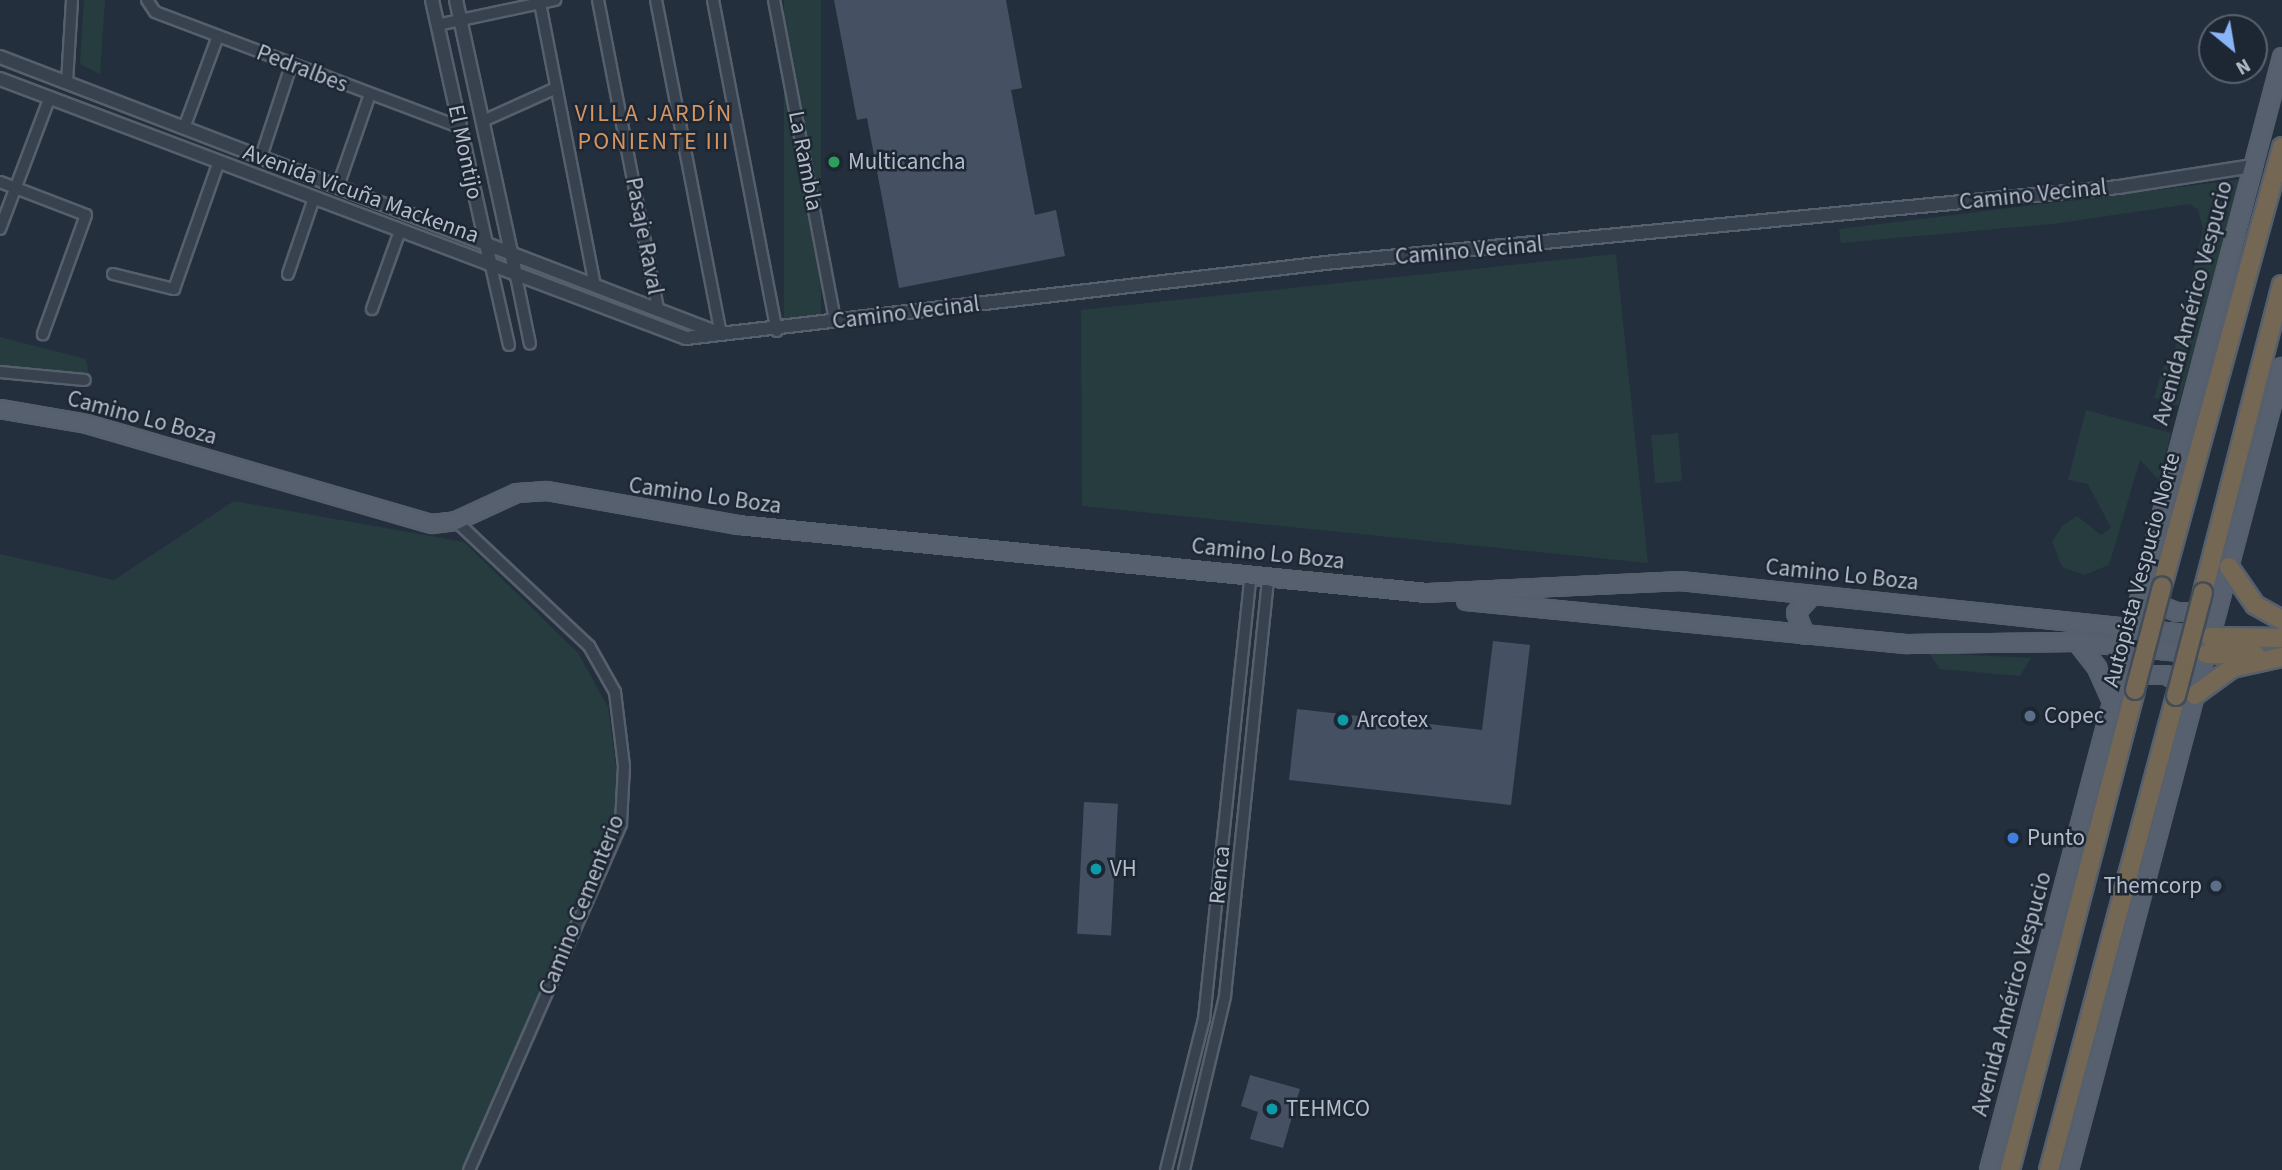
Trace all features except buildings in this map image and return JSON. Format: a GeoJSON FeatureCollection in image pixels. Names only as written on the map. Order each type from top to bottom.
{"type":"FeatureCollection","features":[{"type":"Feature","properties":{"kind":"highway","name":"Autopista Vespucio Norte"},"geometry":{"type":"LineString","coordinates":[[2010,1170],[2162,586],[2282,147]]}},
{"type":"Feature","properties":{"kind":"highway"},"geometry":{"type":"LineString","coordinates":[[2049,1170],[2176,696],[2282,285]]}},
{"type":"Feature","properties":{"kind":"highway"},"geometry":{"type":"LineString","coordinates":[[2229,567],[2255,605],[2282,620]]}},
{"type":"Feature","properties":{"kind":"highway"},"geometry":{"type":"LineString","coordinates":[[2208,646],[2282,638]]}},
{"type":"Feature","properties":{"kind":"highway"},"geometry":{"type":"LineString","coordinates":[[2208,646],[2282,655]]}},
{"type":"Feature","properties":{"kind":"highway"},"geometry":{"type":"LineString","coordinates":[[2195,695],[2232,668],[2282,655]]}},
{"type":"Feature","properties":{"kind":"main road","name":"Avenida Américo Vespucio"},"geometry":{"type":"LineString","coordinates":[[1989,1170],[2282,57]]}},
{"type":"Feature","properties":{"kind":"main road"},"geometry":{"type":"LineString","coordinates":[[2069,1170],[2282,367]]}},
{"type":"Feature","properties":{"kind":"main road","name":"Camino Lo Boza"},"geometry":{"type":"LineString","coordinates":[[0,410],[99,428],[422,523],[456,521],[509,495],[547,491],[696,520],[1426,593],[1805,635],[1908,644],[2077,642],[2127,646],[2208,646]]}},
{"type":"Feature","properties":{"kind":"main road","name":"Camino Lo Boza"},"geometry":{"type":"LineString","coordinates":[[1426,593],[1657,580],[2132,626],[2208,646]]}},
{"type":"Feature","properties":{"kind":"main road"},"geometry":{"type":"LineString","coordinates":[[1805,635],[1796,613],[1812,595]]}},
{"type":"Feature","properties":{"kind":"main road"},"geometry":{"type":"LineString","coordinates":[[2140,596],[2177,612],[2218,609]]}},
{"type":"Feature","properties":{"kind":"main road"},"geometry":{"type":"LineString","coordinates":[[2077,642],[2098,668],[2112,702]]}},
{"type":"Feature","properties":{"kind":"main road"},"geometry":{"type":"LineString","coordinates":[[2118,679],[2137,673],[2166,675],[2195,695]]}},
{"type":"Feature","properties":{"kind":"street"},"geometry":{"type":"LineString","coordinates":[[67,82],[72,0]]}},
{"type":"Feature","properties":{"kind":"street","name":"El Montijo"},"geometry":{"type":"LineString","coordinates":[[432,0],[509,345]]}},
{"type":"Feature","properties":{"kind":"street","name":"El Montijo"},"geometry":{"type":"LineString","coordinates":[[456,0],[530,344]]}},
{"type":"Feature","properties":{"kind":"street"},"geometry":{"type":"LineString","coordinates":[[437,25],[555,0]]}},
{"type":"Feature","properties":{"kind":"street","name":"Pasaje Raval"},"geometry":{"type":"LineString","coordinates":[[598,0],[658,308]]}},
{"type":"Feature","properties":{"kind":"street"},"geometry":{"type":"LineString","coordinates":[[656,0],[721,335]]}},
{"type":"Feature","properties":{"kind":"street"},"geometry":{"type":"LineString","coordinates":[[713,0],[777,331]]}},
{"type":"Feature","properties":{"kind":"street","name":"La Rambla"},"geometry":{"type":"LineString","coordinates":[[774,0],[835,321]]}},
{"type":"Feature","properties":{"kind":"street","name":"Pedralbes"},"geometry":{"type":"LineString","coordinates":[[147,2],[218,36],[291,66],[460,127]]}},
{"type":"Feature","properties":{"kind":"street"},"geometry":{"type":"LineString","coordinates":[[540,3],[594,282]]}},
{"type":"Feature","properties":{"kind":"street"},"geometry":{"type":"LineString","coordinates":[[184,128],[218,36]]}},
{"type":"Feature","properties":{"kind":"street","name":"Avenida Vicuña Mackenna"},"geometry":{"type":"LineString","coordinates":[[0,57],[594,282],[721,335]]}},
{"type":"Feature","properties":{"kind":"street"},"geometry":{"type":"LineString","coordinates":[[261,157],[291,66]]}},
{"type":"Feature","properties":{"kind":"street","name":"Avenida Vicuña Mackenna"},"geometry":{"type":"LineString","coordinates":[[0,79],[218,164],[686,338]]}},
{"type":"Feature","properties":{"kind":"street"},"geometry":{"type":"LineString","coordinates":[[482,121],[556,88]]}},
{"type":"Feature","properties":{"kind":"street"},"geometry":{"type":"LineString","coordinates":[[338,186],[370,94]]}},
{"type":"Feature","properties":{"kind":"street"},"geometry":{"type":"LineString","coordinates":[[0,229],[49,99]]}},
{"type":"Feature","properties":{"kind":"street"},"geometry":{"type":"LineString","coordinates":[[106,121],[114,101]]}},
{"type":"Feature","properties":{"kind":"street"},"geometry":{"type":"LineString","coordinates":[[113,274],[174,289],[225,143]]}},
{"type":"Feature","properties":{"kind":"street","name":"Camino Vecinal"},"geometry":{"type":"LineString","coordinates":[[686,338],[777,331],[835,321],[1325,263],[2119,187],[2253,166]]}},
{"type":"Feature","properties":{"kind":"street"},"geometry":{"type":"LineString","coordinates":[[0,182],[86,215],[43,334]]}},
{"type":"Feature","properties":{"kind":"street"},"geometry":{"type":"LineString","coordinates":[[288,274],[314,198]]}},
{"type":"Feature","properties":{"kind":"street"},"geometry":{"type":"LineString","coordinates":[[372,309],[400,231]]}},
{"type":"Feature","properties":{"kind":"street","name":"Camino Lo Boza"},"geometry":{"type":"LineString","coordinates":[[0,372],[85,380]]}},
{"type":"Feature","properties":{"kind":"street","name":"Camino Cementerio"},"geometry":{"type":"LineString","coordinates":[[456,521],[589,646],[615,692],[624,766],[621,824],[469,1170]]}},
{"type":"Feature","properties":{"kind":"street","name":"Renca"},"geometry":{"type":"LineString","coordinates":[[1166,1170],[1204,1019],[1251,575]]}},
{"type":"Feature","properties":{"kind":"street","name":"Renca"},"geometry":{"type":"LineString","coordinates":[[1184,1170],[1218,1036],[1235,906],[1268,578]]}},
{"type":"Feature","properties":{"kind":"street"},"geometry":{"type":"LineString","coordinates":[[1238,696],[1255,697]]}},
{"type":"Feature","properties":{"kind":"street"},"geometry":{"type":"LineString","coordinates":[[1218,905],[1235,906]]}},
{"type":"Feature","properties":{"kind":"green space"},"geometry":{"type":"Polygon","coordinates":[[[84,0],[105,0],[100,74],[80,64],[84,0]]]}},
{"type":"Feature","properties":{"kind":"green space"},"geometry":{"type":"Polygon","coordinates":[[[784,0],[821,0],[821,318],[784,318],[784,0]]]}},
{"type":"Feature","properties":{"kind":"green space"},"geometry":{"type":"Polygon","coordinates":[[[2244,179],[2178,406],[2154,398],[2163,367],[2173,357],[2203,229],[2198,210],[2190,204],[2052,224],[1841,243],[1839,229],[2244,179]]]}},
{"type":"Feature","properties":{"kind":"green space"},"geometry":{"type":"Polygon","coordinates":[[[1616,254],[1648,563],[1082,506],[1081,310],[1616,254]]]}},
{"type":"Feature","properties":{"kind":"green space"},"geometry":{"type":"Polygon","coordinates":[[[0,337],[86,359],[89,375],[0,365],[0,337]]]}},
{"type":"Feature","properties":{"kind":"green space"},"geometry":{"type":"Polygon","coordinates":[[[2086,410],[2171,433],[2159,480],[2140,460],[2109,565],[2084,575],[2062,567],[2052,542],[2062,526],[2077,516],[2101,535],[2111,528],[2088,484],[2068,480],[2086,410]]]}},
{"type":"Feature","properties":{"kind":"green space"},"geometry":{"type":"Polygon","coordinates":[[[1678,433],[1682,481],[1655,483],[1651,435],[1678,433]]]}},
{"type":"Feature","properties":{"kind":"green space"},"geometry":{"type":"Polygon","coordinates":[[[234,501],[464,542],[578,653],[608,707],[621,803],[611,840],[463,1170],[0,1170],[0,554],[114,580],[234,501]]]}},
{"type":"Feature","properties":{"kind":"green space"},"geometry":{"type":"Polygon","coordinates":[[[1929,653],[2031,658],[2020,676],[1940,669],[1929,653]]]}},
{"type":"Feature","properties":{"kind":"place","name":"Multicancha"},"geometry":{"type":"Point","coordinates":[834,162]}},
{"type":"Feature","properties":{"kind":"place","name":"Copec"},"geometry":{"type":"Point","coordinates":[2030,716]}},
{"type":"Feature","properties":{"kind":"place","name":"Arcotex"},"geometry":{"type":"Point","coordinates":[1343,720]}},
{"type":"Feature","properties":{"kind":"place","name":"Punto"},"geometry":{"type":"Point","coordinates":[2013,838]}},
{"type":"Feature","properties":{"kind":"place","name":"VH"},"geometry":{"type":"Point","coordinates":[1096,869]}},
{"type":"Feature","properties":{"kind":"place","name":"Themcorp"},"geometry":{"type":"Point","coordinates":[2216,886]}},
{"type":"Feature","properties":{"kind":"place","name":"TEHMCO"},"geometry":{"type":"Point","coordinates":[1272,1109]}},
{"type":"Feature","properties":{"kind":"district","name":"VILLA JARDÍN PONIENTE III"},"geometry":{"type":"Point","coordinates":[654,128]}}]}
